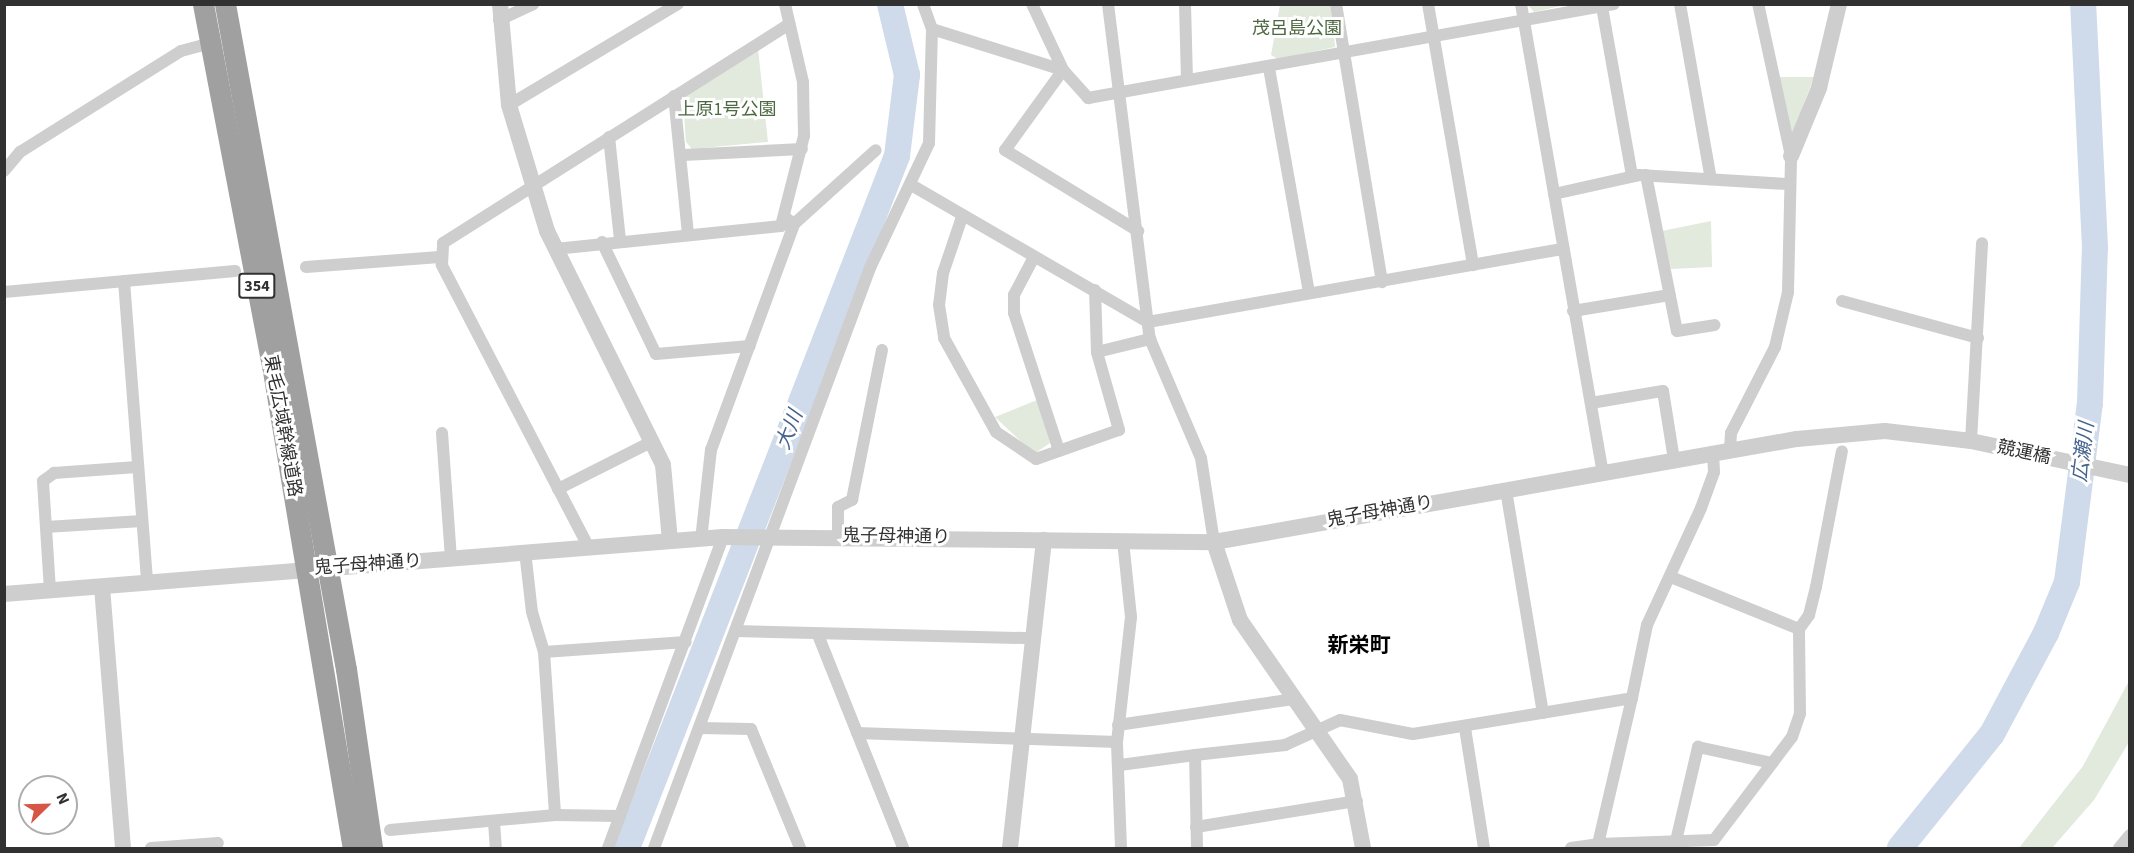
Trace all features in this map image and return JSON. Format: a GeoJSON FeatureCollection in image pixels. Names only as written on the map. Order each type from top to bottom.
{"type":"FeatureCollection","features":[{"type":"Feature","properties":{"kind":"highway","name":"東毛広域幹線道路"},"geometry":{"type":"LineString","coordinates":[[203,4],[318,568],[372,849]]}},
{"type":"Feature","properties":{"kind":"highway","name":"東毛広域幹線道路"},"geometry":{"type":"LineString","coordinates":[[225,4],[318,568],[353,849]]}},
{"type":"Feature","properties":{"kind":"street"},"geometry":{"type":"LineString","coordinates":[[533,4],[500,12],[509,105],[555,249],[651,442],[666,477],[670,540]]}},
{"type":"Feature","properties":{"kind":"street"},"geometry":{"type":"LineString","coordinates":[[509,105],[678,4]]}},
{"type":"Feature","properties":{"kind":"street"},"geometry":{"type":"LineString","coordinates":[[701,540],[711,450],[750,346],[790,221],[802,149],[803,82],[785,4]]}},
{"type":"Feature","properties":{"kind":"street"},"geometry":{"type":"LineString","coordinates":[[654,849],[870,268],[913,186],[929,143],[932,29],[923,4]]}},
{"type":"Feature","properties":{"kind":"street"},"geometry":{"type":"LineString","coordinates":[[1032,4],[1063,70],[1088,98],[1119,91],[1269,68],[1344,50],[1608,6],[1632,176]]}},
{"type":"Feature","properties":{"kind":"street"},"geometry":{"type":"LineString","coordinates":[[1108,4],[1109,41],[1119,91],[1150,339],[1201,458],[1214,542],[1240,620],[1320,732],[1350,779],[1357,801],[1362,849]]}},
{"type":"Feature","properties":{"kind":"street"},"geometry":{"type":"LineString","coordinates":[[1185,4],[1187,80]]}},
{"type":"Feature","properties":{"kind":"street"},"geometry":{"type":"LineString","coordinates":[[1336,4],[1382,282]]}},
{"type":"Feature","properties":{"kind":"street"},"geometry":{"type":"LineString","coordinates":[[1428,4],[1473,265]]}},
{"type":"Feature","properties":{"kind":"street"},"geometry":{"type":"LineString","coordinates":[[1521,4],[1603,473]]}},
{"type":"Feature","properties":{"kind":"street"},"geometry":{"type":"LineString","coordinates":[[1680,4],[1711,179]]}},
{"type":"Feature","properties":{"kind":"street"},"geometry":{"type":"LineString","coordinates":[[1758,4],[1791,156]]}},
{"type":"Feature","properties":{"kind":"street"},"geometry":{"type":"LineString","coordinates":[[1730,451],[1731,433],[1786,313],[1788,184],[1791,156],[1819,88],[1839,4]]}},
{"type":"Feature","properties":{"kind":"street"},"geometry":{"type":"LineString","coordinates":[[440,257],[449,238],[790,24]]}},
{"type":"Feature","properties":{"kind":"street"},"geometry":{"type":"LineString","coordinates":[[932,29],[1063,70]]}},
{"type":"Feature","properties":{"kind":"street"},"geometry":{"type":"LineString","coordinates":[[4,171],[20,152],[172,57],[210,43]]}},
{"type":"Feature","properties":{"kind":"street"},"geometry":{"type":"LineString","coordinates":[[1269,68],[1309,292]]}},
{"type":"Feature","properties":{"kind":"street"},"geometry":{"type":"LineString","coordinates":[[1063,70],[1005,150],[1138,231]]}},
{"type":"Feature","properties":{"kind":"street"},"geometry":{"type":"LineString","coordinates":[[674,96],[683,156],[688,235]]}},
{"type":"Feature","properties":{"kind":"street"},"geometry":{"type":"LineString","coordinates":[[609,137],[620,240]]}},
{"type":"Feature","properties":{"kind":"street"},"geometry":{"type":"LineString","coordinates":[[683,156],[802,149]]}},
{"type":"Feature","properties":{"kind":"street"},"geometry":{"type":"LineString","coordinates":[[555,249],[620,240],[781,226],[876,150]]}},
{"type":"Feature","properties":{"kind":"street"},"geometry":{"type":"LineString","coordinates":[[1554,194],[1632,176],[1646,175],[1788,184]]}},
{"type":"Feature","properties":{"kind":"street"},"geometry":{"type":"LineString","coordinates":[[1646,175],[1677,331],[1715,326]]}},
{"type":"Feature","properties":{"kind":"street"},"geometry":{"type":"LineString","coordinates":[[913,186],[962,218],[1095,290],[1148,322],[1564,249]]}},
{"type":"Feature","properties":{"kind":"street"},"geometry":{"type":"LineString","coordinates":[[962,218],[943,273],[939,305],[944,338],[996,432],[1036,459],[1119,430],[1097,352],[1095,290]]}},
{"type":"Feature","properties":{"kind":"street"},"geometry":{"type":"LineString","coordinates":[[602,242],[656,354],[750,346]]}},
{"type":"Feature","properties":{"kind":"street"},"geometry":{"type":"LineString","coordinates":[[1971,441],[1982,243]]}},
{"type":"Feature","properties":{"kind":"street"},"geometry":{"type":"LineString","coordinates":[[306,267],[440,257]]}},
{"type":"Feature","properties":{"kind":"street"},"geometry":{"type":"LineString","coordinates":[[440,257],[588,546]]}},
{"type":"Feature","properties":{"kind":"street"},"geometry":{"type":"LineString","coordinates":[[1034,257],[1014,295],[1014,313],[1059,451]]}},
{"type":"Feature","properties":{"kind":"street"},"geometry":{"type":"LineString","coordinates":[[4,291],[235,271]]}},
{"type":"Feature","properties":{"kind":"street"},"geometry":{"type":"LineString","coordinates":[[124,281],[147,583]]}},
{"type":"Feature","properties":{"kind":"street"},"geometry":{"type":"LineString","coordinates":[[1573,311],[1670,295]]}},
{"type":"Feature","properties":{"kind":"street"},"geometry":{"type":"LineString","coordinates":[[1842,301],[1978,338]]}},
{"type":"Feature","properties":{"kind":"street"},"geometry":{"type":"LineString","coordinates":[[1097,352],[1150,339]]}},
{"type":"Feature","properties":{"kind":"street"},"geometry":{"type":"LineString","coordinates":[[838,536],[838,507],[852,500],[882,350]]}},
{"type":"Feature","properties":{"kind":"street"},"geometry":{"type":"LineString","coordinates":[[1591,403],[1663,391],[1674,460]]}},
{"type":"Feature","properties":{"kind":"street","name":"鬼子母神通り"},"geometry":{"type":"LineString","coordinates":[[4,594],[588,546],[727,537],[838,536],[1214,542],[1674,460],[1885,431],[1989,445]]}},
{"type":"Feature","properties":{"kind":"street"},"geometry":{"type":"LineString","coordinates":[[442,433],[451,559]]}},
{"type":"Feature","properties":{"kind":"street"},"geometry":{"type":"LineString","coordinates":[[558,489],[651,442]]}},
{"type":"Feature","properties":{"kind":"street","name":"競運橋"},"geometry":{"type":"LineString","coordinates":[[1989,445],[2130,476]]}},
{"type":"Feature","properties":{"kind":"street"},"geometry":{"type":"LineString","coordinates":[[1571,849],[1714,840],[1792,736],[1800,714],[1799,628],[1809,615],[1816,587],[1842,451]]}},
{"type":"Feature","properties":{"kind":"street"},"geometry":{"type":"LineString","coordinates":[[1597,846],[1647,625],[1671,577],[1714,471],[1713,454]]}},
{"type":"Feature","properties":{"kind":"street"},"geometry":{"type":"LineString","coordinates":[[50,590],[43,481],[47,475],[137,467]]}},
{"type":"Feature","properties":{"kind":"street"},"geometry":{"type":"LineString","coordinates":[[1506,490],[1543,713]]}},
{"type":"Feature","properties":{"kind":"street"},"geometry":{"type":"LineString","coordinates":[[46,527],[142,520]]}},
{"type":"Feature","properties":{"kind":"street"},"geometry":{"type":"LineString","coordinates":[[608,849],[727,537]]}},
{"type":"Feature","properties":{"kind":"street"},"geometry":{"type":"LineString","coordinates":[[1010,849],[1044,540]]}},
{"type":"Feature","properties":{"kind":"street"},"geometry":{"type":"LineString","coordinates":[[1121,849],[1120,765],[1117,742],[1131,617],[1123,541]]}},
{"type":"Feature","properties":{"kind":"street"},"geometry":{"type":"LineString","coordinates":[[525,552],[532,612],[544,652],[555,815]]}},
{"type":"Feature","properties":{"kind":"street"},"geometry":{"type":"LineString","coordinates":[[1671,577],[1799,628]]}},
{"type":"Feature","properties":{"kind":"street"},"geometry":{"type":"LineString","coordinates":[[102,587],[123,849]]}},
{"type":"Feature","properties":{"kind":"street"},"geometry":{"type":"LineString","coordinates":[[736,632],[1033,638]]}},
{"type":"Feature","properties":{"kind":"street"},"geometry":{"type":"LineString","coordinates":[[818,635],[903,849]]}},
{"type":"Feature","properties":{"kind":"street"},"geometry":{"type":"LineString","coordinates":[[544,652],[686,642]]}},
{"type":"Feature","properties":{"kind":"street"},"geometry":{"type":"LineString","coordinates":[[1120,765],[1285,745],[1320,732],[1340,720],[1413,734],[1465,728],[1632,698]]}},
{"type":"Feature","properties":{"kind":"street"},"geometry":{"type":"LineString","coordinates":[[1118,725],[1295,699]]}},
{"type":"Feature","properties":{"kind":"street"},"geometry":{"type":"LineString","coordinates":[[699,728],[751,729],[800,849]]}},
{"type":"Feature","properties":{"kind":"street"},"geometry":{"type":"LineString","coordinates":[[1465,728],[1484,849]]}},
{"type":"Feature","properties":{"kind":"street"},"geometry":{"type":"LineString","coordinates":[[857,733],[1022,736],[1117,742]]}},
{"type":"Feature","properties":{"kind":"street"},"geometry":{"type":"LineString","coordinates":[[1676,841],[1698,747],[1772,763]]}},
{"type":"Feature","properties":{"kind":"street"},"geometry":{"type":"LineString","coordinates":[[1195,755],[1197,849]]}},
{"type":"Feature","properties":{"kind":"street"},"geometry":{"type":"LineString","coordinates":[[1196,827],[1357,801]]}},
{"type":"Feature","properties":{"kind":"street"},"geometry":{"type":"LineString","coordinates":[[390,830],[555,815],[620,816]]}},
{"type":"Feature","properties":{"kind":"street"},"geometry":{"type":"LineString","coordinates":[[494,822],[495,849]]}},
{"type":"Feature","properties":{"kind":"street"},"geometry":{"type":"LineString","coordinates":[[2119,849],[2130,835]]}},
{"type":"Feature","properties":{"kind":"street"},"geometry":{"type":"LineString","coordinates":[[151,849],[218,843]]}},
{"type":"Feature","properties":{"kind":"green space"},"geometry":{"type":"Polygon","coordinates":[[[1569,4],[1534,12],[1528,5],[1569,4]]]}},
{"type":"Feature","properties":{"kind":"green space","name":"茂呂島公園"},"geometry":{"type":"Polygon","coordinates":[[[1280,5],[1332,5],[1335,47],[1278,59],[1271,55],[1280,5]]]}},
{"type":"Feature","properties":{"kind":"green space","name":"上原1号公園"},"geometry":{"type":"Polygon","coordinates":[[[758,49],[768,142],[692,149],[686,142],[683,100],[688,92],[758,49]]]}},
{"type":"Feature","properties":{"kind":"green space"},"geometry":{"type":"Polygon","coordinates":[[[1777,77],[1814,77],[1791,138],[1777,77]]]}},
{"type":"Feature","properties":{"kind":"green space"},"geometry":{"type":"Polygon","coordinates":[[[1711,221],[1712,267],[1671,269],[1662,231],[1711,221]]]}},
{"type":"Feature","properties":{"kind":"green space"},"geometry":{"type":"Polygon","coordinates":[[[1037,400],[1050,443],[1034,454],[995,417],[1037,400]]]}},
{"type":"Feature","properties":{"kind":"green space"},"geometry":{"type":"Polygon","coordinates":[[[2129,681],[2129,742],[2094,800],[2052,848],[2019,848],[2083,766],[2129,681]]]}},
{"type":"Feature","properties":{"kind":"waterway","name":"大川"},"geometry":{"type":"LineString","coordinates":[[627,848],[897,156],[907,75],[890,4]]}},
{"type":"Feature","properties":{"kind":"waterway","name":"広瀬川"},"geometry":{"type":"LineString","coordinates":[[1900,848],[1992,734],[2046,633],[2067,582],[2090,403],[2095,247],[2083,4]]}},
{"type":"Feature","properties":{"kind":"district","name":"新栄町"},"geometry":{"type":"Point","coordinates":[1359,645]}}]}
